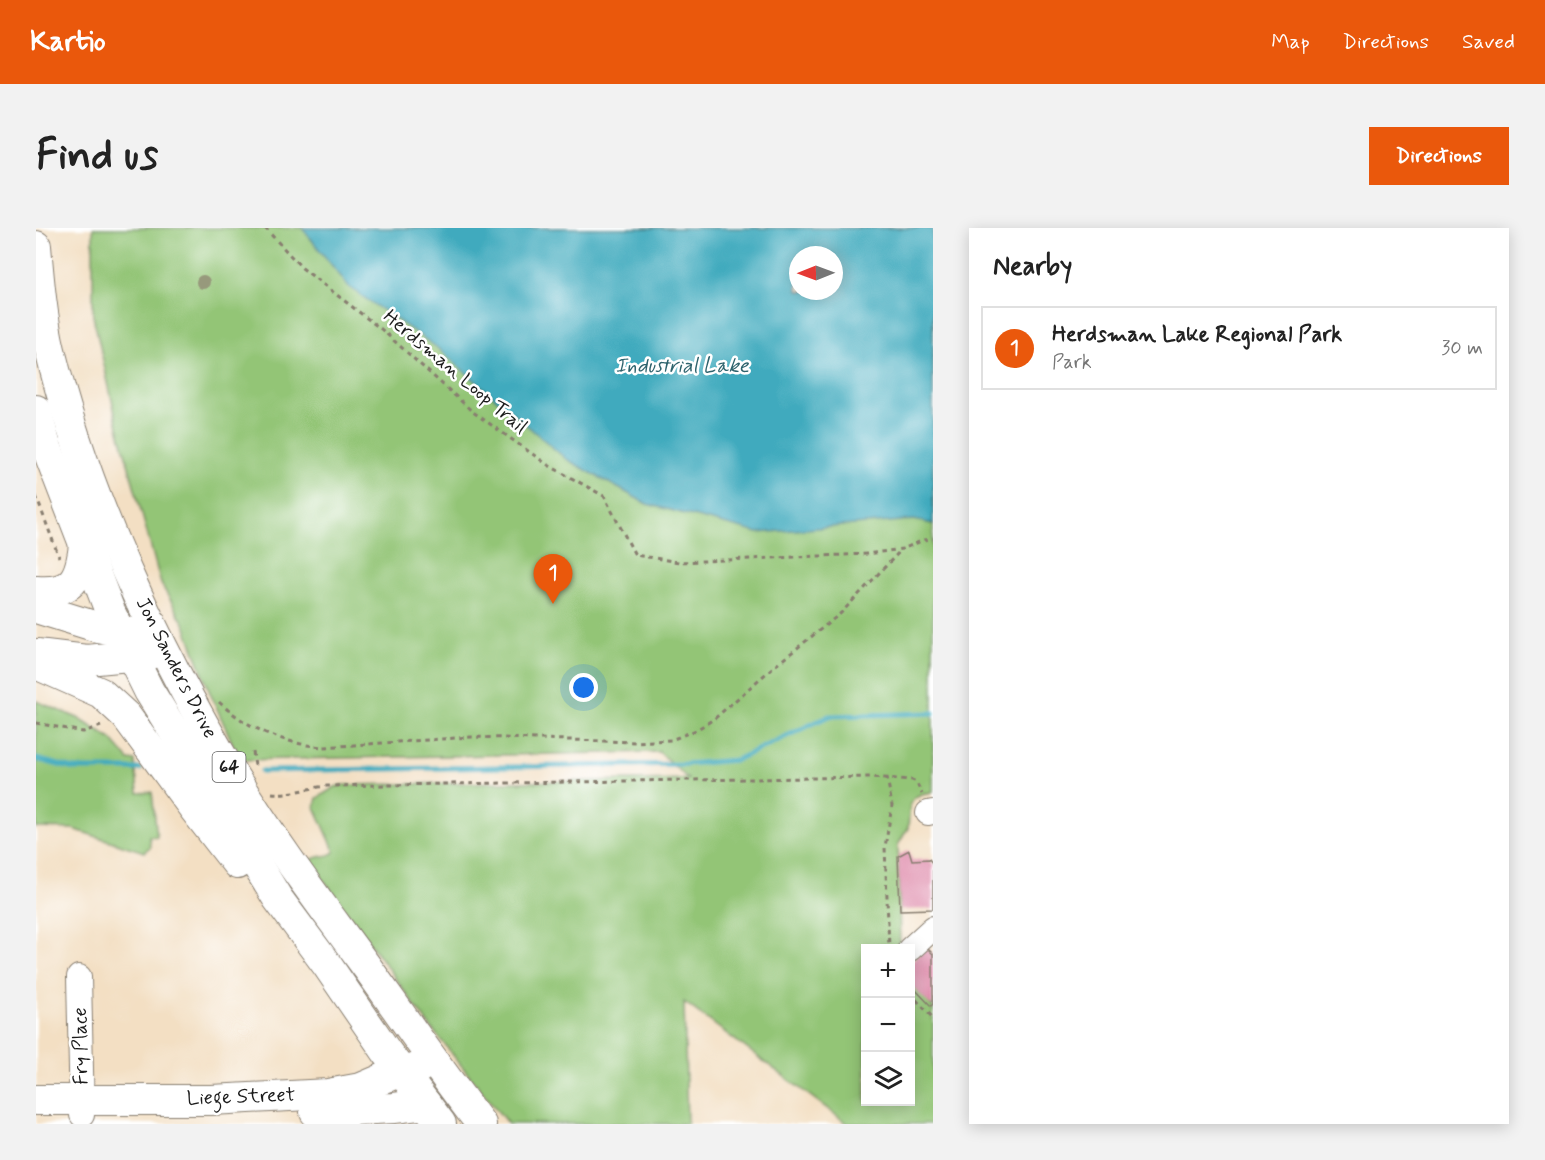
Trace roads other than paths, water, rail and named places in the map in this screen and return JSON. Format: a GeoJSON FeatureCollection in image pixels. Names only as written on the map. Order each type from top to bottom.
{"type":"FeatureCollection","features":[{"type":"Feature","properties":{"kind":"main road","name":"Jon Sanders Drive"},"geometry":{"type":"LineString","coordinates":[[36,246],[50,349],[72,426],[103,513],[162,645],[235,778],[310,890],[442,1071]]}},
{"type":"Feature","properties":{"kind":"main road","name":"Jon Sanders Drive"},"geometry":{"type":"LineString","coordinates":[[36,410],[45,444],[84,545],[126,644],[149,691],[278,899],[433,1114]]}},
{"type":"Feature","properties":{"kind":"main road"},"geometry":{"type":"LineString","coordinates":[[36,591],[52,592],[69,585],[80,566],[84,545]]}},
{"type":"Feature","properties":{"kind":"main road"},"geometry":{"type":"LineString","coordinates":[[36,608],[97,627],[126,644]]}},
{"type":"Feature","properties":{"kind":"main road"},"geometry":{"type":"LineString","coordinates":[[36,654],[87,660],[126,644],[162,645]]}},
{"type":"Feature","properties":{"kind":"main road"},"geometry":{"type":"LineString","coordinates":[[36,664],[101,693],[126,716],[248,878],[278,899]]}},
{"type":"Feature","properties":{"kind":"main road","name":"Liege Street"},"geometry":{"type":"LineString","coordinates":[[36,1115],[82,1107],[328,1094],[361,1088],[401,1071],[418,1068],[442,1071]]}},
{"type":"Feature","properties":{"kind":"main road","name":"64"},"geometry":{"type":"LineString","coordinates":[[442,1071],[481,1124]]}},
{"type":"Feature","properties":{"kind":"main road","name":"Liege Street"},"geometry":{"type":"LineString","coordinates":[[36,1100],[82,1107],[323,1112],[394,1108],[433,1114]]}},
{"type":"Feature","properties":{"kind":"street"},"geometry":{"type":"LineString","coordinates":[[915,944],[933,928]]}},
{"type":"Feature","properties":{"kind":"street","name":"Fry Place"},"geometry":{"type":"LineString","coordinates":[[80,977],[82,1107]]}},
{"type":"Feature","properties":{"kind":"water","name":"Industrial Lake"},"geometry":{"type":"Polygon","coordinates":[[[302,228],[933,228],[933,524],[914,520],[758,533],[647,504],[566,459],[435,346],[350,288],[302,228]]]}},
{"type":"Feature","properties":{"kind":"waterway"},"geometry":{"type":"LineString","coordinates":[[262,771],[686,764],[736,760],[829,716],[933,713]]}},
{"type":"Feature","properties":{"kind":"waterway"},"geometry":{"type":"LineString","coordinates":[[36,759],[74,769],[140,769]]}},
{"type":"Feature","properties":{"kind":"place","name":"Herdsman Lake Regional Park"},"geometry":{"type":"Point","coordinates":[553,604]}}]}
